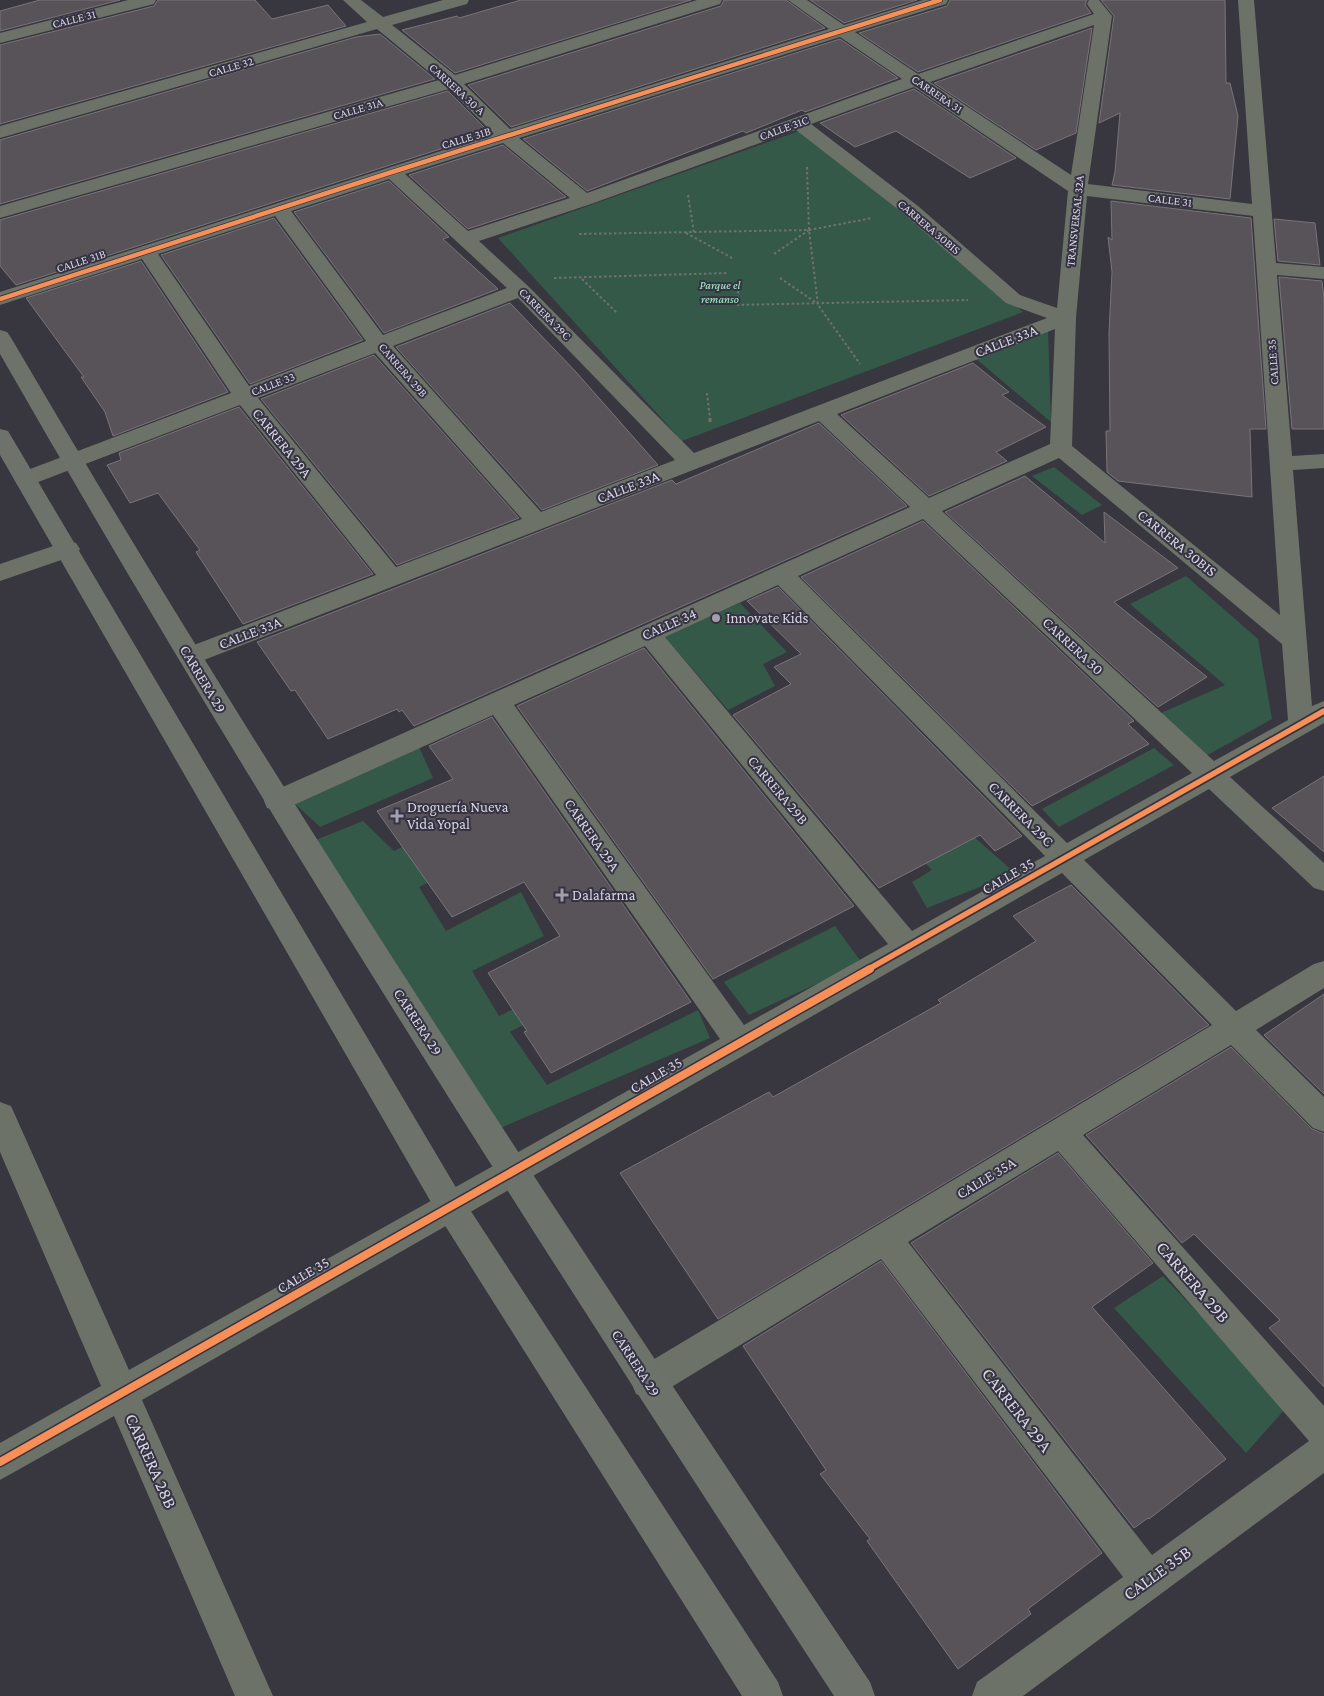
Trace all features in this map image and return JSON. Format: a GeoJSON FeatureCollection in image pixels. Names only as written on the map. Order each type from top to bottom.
{"type":"FeatureCollection","features":[{"type":"Feature","properties":{"kind":"main road","name":"CARRERA 29"},"geometry":{"type":"LineString","coordinates":[[0,336],[72,461],[277,801],[648,1382],[856,1696]]}},
{"type":"Feature","properties":{"kind":"main road"},"geometry":{"type":"LineString","coordinates":[[0,436],[68,549],[450,1206],[764,1696]]}},
{"type":"Feature","properties":{"kind":"street","name":"CALLE 31"},"geometry":{"type":"LineString","coordinates":[[6,36],[148,0]]}},
{"type":"Feature","properties":{"kind":"street","name":"CARRERA 30 A"},"geometry":{"type":"LineString","coordinates":[[350,0],[452,82],[507,137],[584,200]]}},
{"type":"Feature","properties":{"kind":"street","name":"CALLE 32"},"geometry":{"type":"LineString","coordinates":[[0,132],[461,0]]}},
{"type":"Feature","properties":{"kind":"street","name":"CALLE 31A"},"geometry":{"type":"LineString","coordinates":[[0,212],[452,82],[714,0]]}},
{"type":"Feature","properties":{"kind":"street","name":"CARRERA 31"},"geometry":{"type":"LineString","coordinates":[[796,0],[1078,189]]}},
{"type":"Feature","properties":{"kind":"street","name":"CALLE 31B"},"geometry":{"type":"LineString","coordinates":[[0,299],[392,172],[940,0]]}},
{"type":"Feature","properties":{"kind":"street"},"geometry":{"type":"LineString","coordinates":[[1092,0],[1104,16]]}},
{"type":"Feature","properties":{"kind":"street","name":"CALLE 35"},"geometry":{"type":"LineString","coordinates":[[0,1462],[1313,718],[1293,639],[1246,0]]}},
{"type":"Feature","properties":{"kind":"street","name":"CALLE 31C"},"geometry":{"type":"LineString","coordinates":[[464,239],[802,126],[917,80],[1104,16]]}},
{"type":"Feature","properties":{"kind":"street","name":"TRANSVERSAL 32A"},"geometry":{"type":"LineString","coordinates":[[1061,448],[1066,318],[1078,189],[1104,16]]}},
{"type":"Feature","properties":{"kind":"street"},"geometry":{"type":"LineString","coordinates":[[0,18],[6,36]]}},
{"type":"Feature","properties":{"kind":"street","name":"CARRERA 30BIS"},"geometry":{"type":"LineString","coordinates":[[802,126],[911,210],[1013,298],[1066,318]]}},
{"type":"Feature","properties":{"kind":"street","name":"CARRERA 29C"},"geometry":{"type":"LineString","coordinates":[[392,172],[515,284],[691,463]]}},
{"type":"Feature","properties":{"kind":"street","name":"CALLE 31"},"geometry":{"type":"LineString","coordinates":[[1078,189],[1262,211]]}},
{"type":"Feature","properties":{"kind":"street","name":"CARRERA 29B"},"geometry":{"type":"LineString","coordinates":[[280,209],[380,344],[537,522]]}},
{"type":"Feature","properties":{"kind":"street","name":"CARRERA 29A"},"geometry":{"type":"LineString","coordinates":[[147,252],[244,395],[392,578]]}},
{"type":"Feature","properties":{"kind":"street"},"geometry":{"type":"LineString","coordinates":[[1266,268],[1324,273]]}},
{"type":"Feature","properties":{"kind":"street","name":"CALLE 33"},"geometry":{"type":"LineString","coordinates":[[25,479],[380,344],[515,284]]}},
{"type":"Feature","properties":{"kind":"street","name":"CALLE 33A"},"geometry":{"type":"LineString","coordinates":[[190,656],[1066,318]]}},
{"type":"Feature","properties":{"kind":"street","name":"CARRERA 30"},"geometry":{"type":"LineString","coordinates":[[822,412],[1324,880]]}},
{"type":"Feature","properties":{"kind":"street","name":"CARRERA 30BIS"},"geometry":{"type":"LineString","coordinates":[[1061,448],[1293,639]]}},
{"type":"Feature","properties":{"kind":"street","name":"CALLE 34"},"geometry":{"type":"LineString","coordinates":[[277,801],[1061,448]]}},
{"type":"Feature","properties":{"kind":"street"},"geometry":{"type":"LineString","coordinates":[[1281,464],[1324,461]]}},
{"type":"Feature","properties":{"kind":"street"},"geometry":{"type":"LineString","coordinates":[[0,573],[68,549]]}},
{"type":"Feature","properties":{"kind":"street","name":"CARRERA 29C"},"geometry":{"type":"LineString","coordinates":[[781,574],[1324,1118]]}},
{"type":"Feature","properties":{"kind":"street","name":"CARRERA 29B"},"geometry":{"type":"LineString","coordinates":[[648,633],[908,947]]}},
{"type":"Feature","properties":{"kind":"street","name":"CARRERA 29A"},"geometry":{"type":"LineString","coordinates":[[497,701],[739,1042]]}},
{"type":"Feature","properties":{"kind":"street","name":"CALLE 35A"},"geometry":{"type":"LineString","coordinates":[[648,1382],[1324,973]]}},
{"type":"Feature","properties":{"kind":"street","name":"CARRERA 28B"},"geometry":{"type":"LineString","coordinates":[[1,1123],[254,1696]]}},
{"type":"Feature","properties":{"kind":"street","name":"CARRERA 29B"},"geometry":{"type":"LineString","coordinates":[[1061,1132],[1324,1432]]}},
{"type":"Feature","properties":{"kind":"street","name":"CARRERA 29A"},"geometry":{"type":"LineString","coordinates":[[886,1239],[1148,1580]]}},
{"type":"Feature","properties":{"kind":"street","name":"CALLE 35B"},"geometry":{"type":"LineString","coordinates":[[991,1696],[1324,1451]]}},
{"type":"Feature","properties":{"kind":"path"},"geometry":{"type":"LineString","coordinates":[[802,126],[809,230],[818,305]]}},
{"type":"Feature","properties":{"kind":"path"},"geometry":{"type":"LineString","coordinates":[[576,234],[809,230],[911,210]]}},
{"type":"Feature","properties":{"kind":"path"},"geometry":{"type":"LineString","coordinates":[[774,254],[809,230]]}},
{"type":"Feature","properties":{"kind":"path"},"geometry":{"type":"LineString","coordinates":[[685,233],[734,259]]}},
{"type":"Feature","properties":{"kind":"path"},"geometry":{"type":"LineString","coordinates":[[515,284],[581,278],[729,273]]}},
{"type":"Feature","properties":{"kind":"path"},"geometry":{"type":"LineString","coordinates":[[581,278],[617,313]]}},
{"type":"Feature","properties":{"kind":"path"},"geometry":{"type":"LineString","coordinates":[[780,278],[818,305],[860,364]]}},
{"type":"Feature","properties":{"kind":"path"},"geometry":{"type":"LineString","coordinates":[[740,281],[736,305],[818,305],[1013,298]]}},
{"type":"Feature","properties":{"kind":"green space","name":"Parque el remanso"},"geometry":{"type":"Polygon","coordinates":[[[805,129],[1023,312],[682,441],[498,238],[805,129]]]}},
{"type":"Feature","properties":{"kind":"green space"},"geometry":{"type":"Polygon","coordinates":[[[1048,330],[1051,422],[975,358],[1048,330]]]}},
{"type":"Feature","properties":{"kind":"green space"},"geometry":{"type":"Polygon","coordinates":[[[1054,467],[1102,505],[1082,515],[1032,476],[1054,467]]]}},
{"type":"Feature","properties":{"kind":"green space"},"geometry":{"type":"Polygon","coordinates":[[[1186,576],[1258,639],[1272,719],[1204,757],[1152,717],[1225,685],[1130,604],[1186,576]]]}},
{"type":"Feature","properties":{"kind":"green space"},"geometry":{"type":"Polygon","coordinates":[[[740,603],[787,652],[763,664],[775,686],[728,710],[664,636],[740,603]]]}},
{"type":"Feature","properties":{"kind":"green space"},"geometry":{"type":"Polygon","coordinates":[[[419,747],[433,778],[320,827],[292,801],[419,747]]]}},
{"type":"Feature","properties":{"kind":"green space"},"geometry":{"type":"Polygon","coordinates":[[[1154,748],[1174,765],[1059,827],[1042,809],[1154,748]]]}},
{"type":"Feature","properties":{"kind":"green space"},"geometry":{"type":"Polygon","coordinates":[[[933,801],[1015,873],[927,908],[912,882],[932,870],[887,824],[933,801]]]}},
{"type":"Feature","properties":{"kind":"green space"},"geometry":{"type":"Polygon","coordinates":[[[458,819],[483,857],[419,887],[446,931],[521,892],[544,936],[472,971],[499,1016],[576,979],[583,992],[510,1032],[547,1085],[698,1010],[710,1038],[482,1136],[313,841],[363,821],[394,851],[458,819]]]}},
{"type":"Feature","properties":{"kind":"green space"},"geometry":{"type":"Polygon","coordinates":[[[835,926],[862,963],[749,1015],[724,982],[835,926]]]}},
{"type":"Feature","properties":{"kind":"green space"},"geometry":{"type":"Polygon","coordinates":[[[1163,1276],[1287,1407],[1246,1453],[1114,1308],[1163,1276]]]}},
{"type":"Feature","properties":{"kind":"building"},"geometry":{"type":"Polygon","coordinates":[[[40,0],[120,0],[0,31],[0,11],[40,0]]]}},
{"type":"Feature","properties":{"kind":"building"},"geometry":{"type":"Polygon","coordinates":[[[158,0],[255,0],[272,19],[328,5],[346,26],[0,124],[0,45],[154,6],[158,0]]]}},
{"type":"Feature","properties":{"kind":"building"},"geometry":{"type":"Polygon","coordinates":[[[521,0],[691,0],[455,73],[402,30],[457,16],[459,18],[521,0]]]}},
{"type":"Feature","properties":{"kind":"building"},"geometry":{"type":"Polygon","coordinates":[[[724,0],[786,0],[825,28],[511,127],[468,85],[721,6],[724,0]]]}},
{"type":"Feature","properties":{"kind":"building"},"geometry":{"type":"Polygon","coordinates":[[[810,0],[917,0],[844,23],[810,0]]]}},
{"type":"Feature","properties":{"kind":"building"},"geometry":{"type":"Polygon","coordinates":[[[950,0],[1087,0],[1085,5],[1091,13],[918,72],[859,33],[947,6],[950,0]]]}},
{"type":"Feature","properties":{"kind":"building"},"geometry":{"type":"Polygon","coordinates":[[[1101,0],[1225,0],[1226,83],[1230,83],[1238,116],[1230,199],[1112,185],[1115,172],[1120,113],[1099,123],[1114,16],[1101,0]]]}},
{"type":"Feature","properties":{"kind":"building"},"geometry":{"type":"Polygon","coordinates":[[[1092,28],[1076,133],[1036,150],[934,83],[1092,28]]]}},
{"type":"Feature","properties":{"kind":"building"},"geometry":{"type":"Polygon","coordinates":[[[380,34],[435,79],[0,204],[0,140],[356,37],[380,34]]]}},
{"type":"Feature","properties":{"kind":"building"},"geometry":{"type":"Polygon","coordinates":[[[840,39],[898,78],[805,112],[802,110],[746,133],[743,131],[587,191],[523,139],[840,39]]]}},
{"type":"Feature","properties":{"kind":"building"},"geometry":{"type":"Polygon","coordinates":[[[914,89],[1016,158],[970,178],[896,131],[855,147],[820,123],[914,89]]]}},
{"type":"Feature","properties":{"kind":"building"},"geometry":{"type":"Polygon","coordinates":[[[448,91],[490,133],[16,285],[0,266],[0,220],[448,91]]]}},
{"type":"Feature","properties":{"kind":"building"},"geometry":{"type":"Polygon","coordinates":[[[503,145],[566,197],[468,229],[409,175],[503,145]]]}},
{"type":"Feature","properties":{"kind":"building"},"geometry":{"type":"Polygon","coordinates":[[[389,181],[449,237],[443,239],[498,289],[384,333],[294,212],[389,181]]]}},
{"type":"Feature","properties":{"kind":"building"},"geometry":{"type":"Polygon","coordinates":[[[1111,201],[1251,218],[1266,429],[1250,429],[1252,497],[1118,481],[1107,472],[1106,431],[1110,431],[1109,333],[1112,272],[1108,237],[1112,240],[1111,201]]]}},
{"type":"Feature","properties":{"kind":"building"},"geometry":{"type":"Polygon","coordinates":[[[274,218],[363,340],[250,384],[161,255],[274,218]]]}},
{"type":"Feature","properties":{"kind":"building"},"geometry":{"type":"Polygon","coordinates":[[[1274,219],[1315,223],[1320,265],[1278,261],[1274,219]]]}},
{"type":"Feature","properties":{"kind":"building"},"geometry":{"type":"Polygon","coordinates":[[[141,261],[228,392],[113,436],[105,412],[81,377],[84,377],[26,298],[141,261]]]}},
{"type":"Feature","properties":{"kind":"building"},"geometry":{"type":"Polygon","coordinates":[[[1279,277],[1322,281],[1324,299],[1324,429],[1292,429],[1279,277]]]}},
{"type":"Feature","properties":{"kind":"building"},"geometry":{"type":"Polygon","coordinates":[[[510,303],[576,372],[658,465],[542,510],[396,347],[510,303]]]}},
{"type":"Feature","properties":{"kind":"building"},"geometry":{"type":"Polygon","coordinates":[[[374,355],[519,518],[397,565],[261,399],[374,355]]]}},
{"type":"Feature","properties":{"kind":"building"},"geometry":{"type":"Polygon","coordinates":[[[973,363],[1009,392],[1002,395],[1046,427],[996,452],[1007,461],[929,496],[841,415],[973,363]]]}},
{"type":"Feature","properties":{"kind":"building"},"geometry":{"type":"Polygon","coordinates":[[[239,407],[373,574],[243,624],[196,552],[200,550],[158,493],[130,503],[107,465],[121,460],[119,453],[239,407]]]}},
{"type":"Feature","properties":{"kind":"building"},"geometry":{"type":"Polygon","coordinates":[[[819,423],[907,506],[414,726],[402,710],[399,712],[397,709],[328,739],[295,690],[291,691],[257,642],[672,480],[676,484],[819,423]]]}},
{"type":"Feature","properties":{"kind":"building"},"geometry":{"type":"Polygon","coordinates":[[[1025,476],[1105,543],[1104,512],[1178,568],[1114,602],[1207,677],[1158,707],[945,512],[1025,476]]]}},
{"type":"Feature","properties":{"kind":"building"},"geometry":{"type":"Polygon","coordinates":[[[923,521],[1134,721],[1128,724],[1149,744],[1032,806],[801,577],[923,521]]]}},
{"type":"Feature","properties":{"kind":"building"},"geometry":{"type":"Polygon","coordinates":[[[778,587],[1022,836],[995,851],[980,835],[879,888],[733,715],[791,684],[774,667],[801,654],[747,601],[778,587]]]}},
{"type":"Feature","properties":{"kind":"building"},"geometry":{"type":"Polygon","coordinates":[[[644,648],[854,906],[713,979],[517,706],[644,648]]]}},
{"type":"Feature","properties":{"kind":"building"},"geometry":{"type":"Polygon","coordinates":[[[492,717],[691,1002],[551,1073],[524,1032],[527,1031],[488,973],[560,936],[524,882],[452,917],[377,811],[453,779],[429,746],[492,717]]]}},
{"type":"Feature","properties":{"kind":"building"},"geometry":{"type":"Polygon","coordinates":[[[1324,776],[1324,852],[1272,808],[1324,776]]]}},
{"type":"Feature","properties":{"kind":"building"},"geometry":{"type":"Polygon","coordinates":[[[1071,885],[1209,1025],[718,1319],[620,1173],[769,1092],[773,1097],[941,1003],[938,1000],[1036,941],[1013,916],[1071,885]]]}},
{"type":"Feature","properties":{"kind":"building"},"geometry":{"type":"Polygon","coordinates":[[[1324,994],[1324,1094],[1264,1035],[1324,994]]]}},
{"type":"Feature","properties":{"kind":"building"},"geometry":{"type":"Polygon","coordinates":[[[1231,1047],[1312,1129],[1324,1134],[1324,1387],[1269,1328],[1280,1320],[1194,1234],[1182,1243],[1086,1135],[1231,1047]]]}},
{"type":"Feature","properties":{"kind":"building"},"geometry":{"type":"Polygon","coordinates":[[[1058,1153],[1153,1263],[1092,1307],[1226,1459],[1149,1519],[1134,1528],[911,1243],[1058,1153]]]}},
{"type":"Feature","properties":{"kind":"building"},"geometry":{"type":"Polygon","coordinates":[[[881,1261],[1102,1553],[1028,1609],[1031,1614],[958,1669],[867,1541],[870,1539],[820,1474],[826,1470],[743,1346],[881,1261]]]}},
{"type":"Feature","properties":{"kind":"cycle path"},"geometry":{"type":"LineString","coordinates":[[0,299],[392,172],[940,0]]}},
{"type":"Feature","properties":{"kind":"cycle path"},"geometry":{"type":"LineString","coordinates":[[0,1462],[1324,711]]}},
{"type":"Feature","properties":{"kind":"place","name":"Innovate Kids"},"geometry":{"type":"Point","coordinates":[716,618]}},
{"type":"Feature","properties":{"kind":"place","name":"Droguería Nueva Vida Yopal"},"geometry":{"type":"Point","coordinates":[397,816]}},
{"type":"Feature","properties":{"kind":"place","name":"Dalafarma"},"geometry":{"type":"Point","coordinates":[562,895]}}]}
